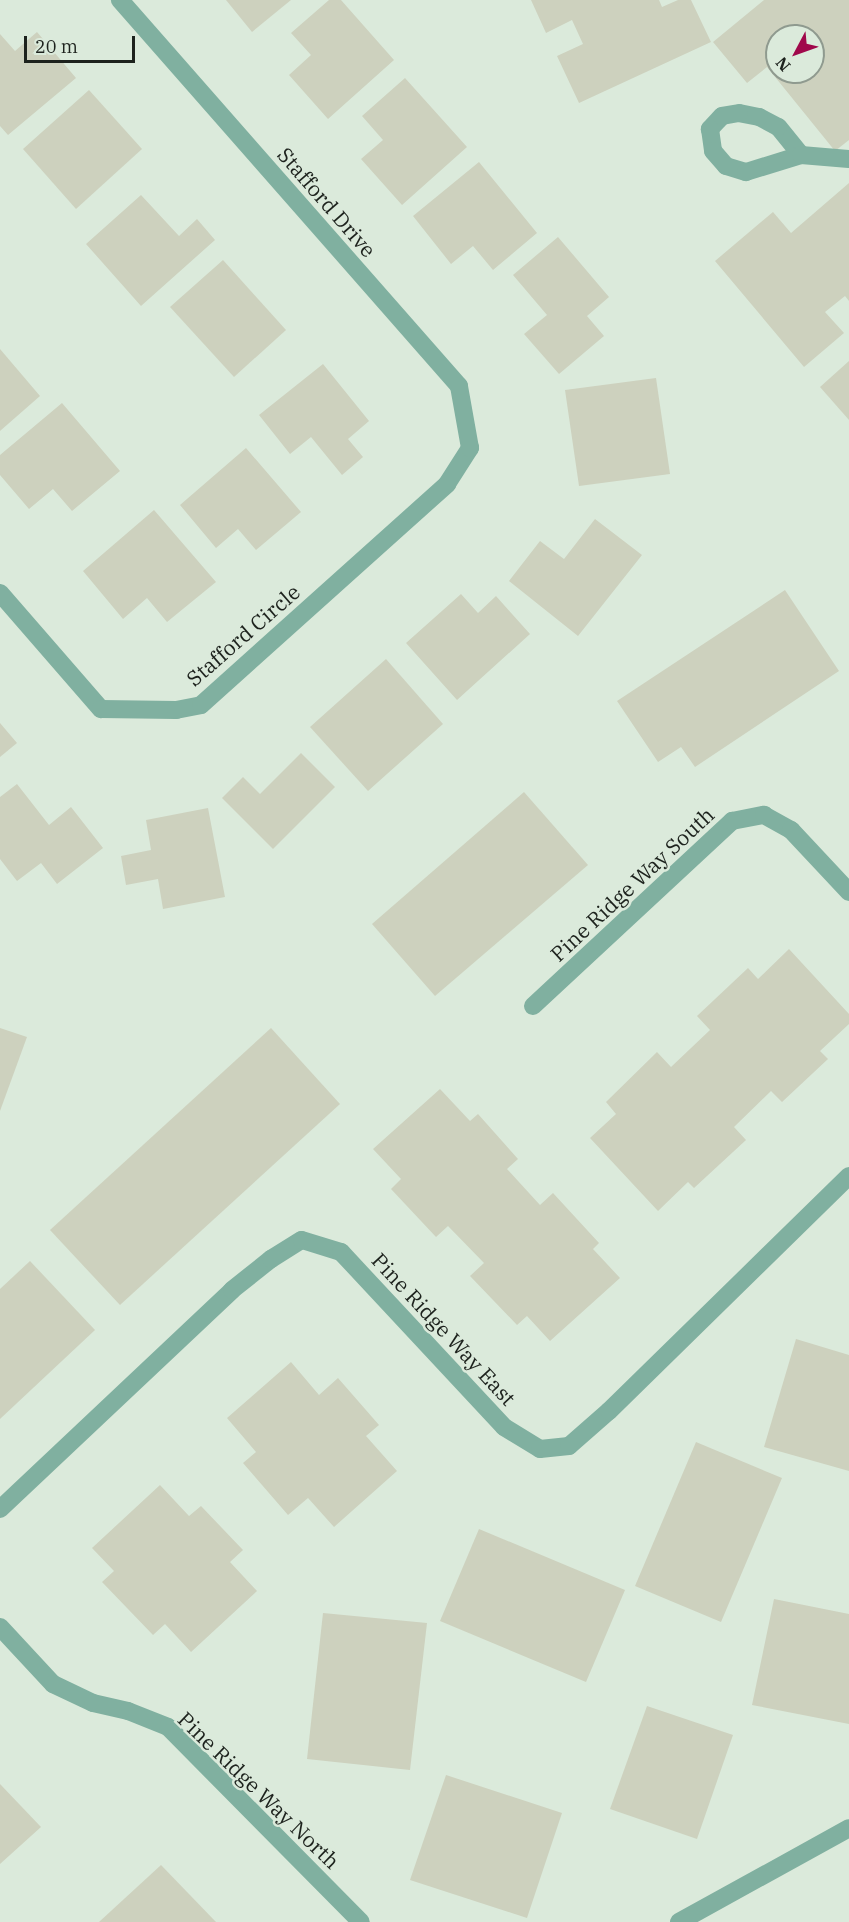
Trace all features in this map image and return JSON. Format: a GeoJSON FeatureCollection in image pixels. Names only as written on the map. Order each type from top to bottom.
{"type":"FeatureCollection","features":[{"type":"Feature","properties":{"kind":"street","name":"Stafford Drive"},"geometry":{"type":"LineString","coordinates":[[120,0],[459,386],[470,448]]}},
{"type":"Feature","properties":{"kind":"street"},"geometry":{"type":"LineString","coordinates":[[801,155],[778,127],[759,117],[739,113],[722,116],[710,129],[713,151],[726,166],[746,172],[801,155],[849,159]]}},
{"type":"Feature","properties":{"kind":"street","name":"Stafford Circle"},"geometry":{"type":"LineString","coordinates":[[0,593],[100,709],[176,710],[201,705],[447,484],[470,448]]}},
{"type":"Feature","properties":{"kind":"street","name":"Pine Ridge Way South"},"geometry":{"type":"LineString","coordinates":[[533,1006],[732,822],[764,815],[791,830],[849,892]]}},
{"type":"Feature","properties":{"kind":"street","name":"Pine Ridge Way East"},"geometry":{"type":"LineString","coordinates":[[0,1509],[232,1290],[271,1259],[302,1240],[341,1252],[504,1427],[540,1449],[569,1446],[609,1411],[849,1176]]}},
{"type":"Feature","properties":{"kind":"street","name":"Pine Ridge Way North"},"geometry":{"type":"LineString","coordinates":[[0,1627],[53,1684],[93,1703],[128,1711],[168,1727],[361,1922]]}},
{"type":"Feature","properties":{"kind":"street"},"geometry":{"type":"LineString","coordinates":[[679,1922],[849,1828]]}},
{"type":"Feature","properties":{"kind":"building"},"geometry":{"type":"Polygon","coordinates":[[[226,0],[291,0],[252,32],[226,0]]]}},
{"type":"Feature","properties":{"kind":"building"},"geometry":{"type":"Polygon","coordinates":[[[329,0],[341,0],[394,60],[328,119],[289,75],[311,55],[291,33],[329,0]]]}},
{"type":"Feature","properties":{"kind":"building"},"geometry":{"type":"Polygon","coordinates":[[[531,0],[659,0],[662,7],[678,0],[691,0],[711,42],[579,103],[557,56],[583,44],[572,20],[546,33],[531,0]]]}},
{"type":"Feature","properties":{"kind":"building"},"geometry":{"type":"Polygon","coordinates":[[[764,0],[849,0],[849,140],[835,151],[781,84],[825,84],[825,24],[765,24],[765,69],[747,83],[713,42],[764,0]]]}},
{"type":"Feature","properties":{"kind":"building"},"geometry":{"type":"Polygon","coordinates":[[[37,32],[76,78],[8,135],[0,126],[0,34],[15,51],[37,32]]]}},
{"type":"Feature","properties":{"kind":"building"},"geometry":{"type":"Polygon","coordinates":[[[405,78],[467,147],[402,205],[361,159],[383,140],[362,116],[405,78]]]}},
{"type":"Feature","properties":{"kind":"building"},"geometry":{"type":"Polygon","coordinates":[[[89,90],[142,149],[76,209],[23,149],[89,90]]]}},
{"type":"Feature","properties":{"kind":"building"},"geometry":{"type":"Polygon","coordinates":[[[479,162],[537,233],[493,270],[473,246],[451,264],[413,216],[479,162]]]}},
{"type":"Feature","properties":{"kind":"building"},"geometry":{"type":"Polygon","coordinates":[[[849,183],[849,301],[845,296],[825,312],[844,333],[804,367],[715,261],[773,212],[791,233],[849,183]]]}},
{"type":"Feature","properties":{"kind":"building"},"geometry":{"type":"Polygon","coordinates":[[[141,195],[179,236],[197,219],[215,240],[141,306],[86,244],[141,195]]]}},
{"type":"Feature","properties":{"kind":"building"},"geometry":{"type":"Polygon","coordinates":[[[558,237],[609,297],[587,316],[604,336],[559,374],[524,334],[547,315],[513,275],[558,237]]]}},
{"type":"Feature","properties":{"kind":"building"},"geometry":{"type":"Polygon","coordinates":[[[223,260],[286,330],[234,377],[170,307],[223,260]]]}},
{"type":"Feature","properties":{"kind":"building"},"geometry":{"type":"Polygon","coordinates":[[[0,349],[40,396],[0,431],[0,349]]]}},
{"type":"Feature","properties":{"kind":"building"},"geometry":{"type":"Polygon","coordinates":[[[849,361],[849,420],[820,387],[849,361]]]}},
{"type":"Feature","properties":{"kind":"building"},"geometry":{"type":"Polygon","coordinates":[[[323,364],[369,421],[348,439],[363,457],[342,475],[311,437],[290,454],[259,415],[323,364]]]}},
{"type":"Feature","properties":{"kind":"building"},"geometry":{"type":"Polygon","coordinates":[[[656,378],[670,474],[579,486],[565,390],[656,378]]]}},
{"type":"Feature","properties":{"kind":"building"},"geometry":{"type":"Polygon","coordinates":[[[62,403],[120,471],[72,511],[53,489],[29,509],[0,475],[0,455],[62,403]]]}},
{"type":"Feature","properties":{"kind":"building"},"geometry":{"type":"Polygon","coordinates":[[[246,448],[301,512],[256,550],[238,529],[216,548],[180,505],[246,448]]]}},
{"type":"Feature","properties":{"kind":"building"},"geometry":{"type":"Polygon","coordinates":[[[154,510],[216,582],[167,622],[147,598],[123,619],[83,571],[154,510]]]}},
{"type":"Feature","properties":{"kind":"building"},"geometry":{"type":"Polygon","coordinates":[[[595,519],[642,555],[578,636],[509,581],[540,541],[564,559],[595,519]]]}},
{"type":"Feature","properties":{"kind":"building"},"geometry":{"type":"Polygon","coordinates":[[[785,590],[839,671],[695,767],[681,747],[658,762],[617,701],[785,590]]]}},
{"type":"Feature","properties":{"kind":"building"},"geometry":{"type":"Polygon","coordinates":[[[461,594],[478,613],[496,596],[530,634],[457,700],[406,643],[461,594]]]}},
{"type":"Feature","properties":{"kind":"building"},"geometry":{"type":"Polygon","coordinates":[[[386,659],[443,724],[368,791],[310,727],[386,659]]]}},
{"type":"Feature","properties":{"kind":"building"},"geometry":{"type":"Polygon","coordinates":[[[0,723],[17,743],[0,757],[0,723]]]}},
{"type":"Feature","properties":{"kind":"building"},"geometry":{"type":"Polygon","coordinates":[[[301,753],[335,787],[273,849],[222,798],[243,777],[260,794],[301,753]]]}},
{"type":"Feature","properties":{"kind":"building"},"geometry":{"type":"Polygon","coordinates":[[[17,784],[49,825],[71,807],[103,848],[57,884],[41,863],[17,881],[0,859],[0,797],[17,784]]]}},
{"type":"Feature","properties":{"kind":"building"},"geometry":{"type":"Polygon","coordinates":[[[524,792],[588,865],[435,996],[372,924],[524,792]]]}},
{"type":"Feature","properties":{"kind":"building"},"geometry":{"type":"Polygon","coordinates":[[[208,808],[225,897],[163,909],[158,879],[126,885],[121,856],[151,850],[146,820],[208,808]]]}},
{"type":"Feature","properties":{"kind":"building"},"geometry":{"type":"Polygon","coordinates":[[[789,949],[849,1014],[849,1024],[820,1051],[828,1059],[782,1102],[771,1091],[734,1127],[746,1140],[694,1188],[688,1182],[658,1211],[590,1138],[616,1114],[606,1102],[657,1052],[671,1067],[710,1030],[697,1016],[748,968],[758,979],[789,949]]]}},
{"type":"Feature","properties":{"kind":"building"},"geometry":{"type":"Polygon","coordinates":[[[0,1028],[27,1037],[0,1111],[0,1028]]]}},
{"type":"Feature","properties":{"kind":"building"},"geometry":{"type":"Polygon","coordinates":[[[271,1028],[340,1104],[120,1305],[50,1230],[271,1028]]]}},
{"type":"Feature","properties":{"kind":"building"},"geometry":{"type":"Polygon","coordinates":[[[440,1089],[470,1121],[478,1114],[518,1159],[507,1169],[540,1205],[553,1193],[599,1243],[593,1249],[620,1278],[550,1341],[527,1316],[517,1325],[470,1276],[484,1263],[448,1226],[436,1237],[391,1189],[401,1179],[373,1149],[440,1089]]]}},
{"type":"Feature","properties":{"kind":"building"},"geometry":{"type":"Polygon","coordinates":[[[30,1261],[95,1330],[0,1419],[0,1289],[30,1261]]]}},
{"type":"Feature","properties":{"kind":"building"},"geometry":{"type":"Polygon","coordinates":[[[796,1339],[849,1355],[849,1471],[764,1447],[796,1339]]]}},
{"type":"Feature","properties":{"kind":"building"},"geometry":{"type":"Polygon","coordinates":[[[291,1362],[319,1395],[338,1378],[379,1425],[366,1436],[397,1471],[334,1527],[308,1498],[288,1515],[243,1463],[256,1452],[227,1418],[291,1362]]]}},
{"type":"Feature","properties":{"kind":"building"},"geometry":{"type":"Polygon","coordinates":[[[696,1442],[782,1478],[721,1622],[635,1586],[696,1442]]]}},
{"type":"Feature","properties":{"kind":"building"},"geometry":{"type":"Polygon","coordinates":[[[160,1485],[189,1516],[201,1506],[243,1550],[230,1562],[257,1591],[191,1652],[165,1624],[153,1635],[102,1582],[114,1571],[92,1548],[160,1485]]]}},
{"type":"Feature","properties":{"kind":"building"},"geometry":{"type":"Polygon","coordinates":[[[479,1529],[625,1590],[586,1682],[440,1621],[479,1529]]]}},
{"type":"Feature","properties":{"kind":"building"},"geometry":{"type":"Polygon","coordinates":[[[774,1599],[849,1614],[849,1724],[752,1705],[774,1599]]]}},
{"type":"Feature","properties":{"kind":"building"},"geometry":{"type":"Polygon","coordinates":[[[323,1613],[427,1623],[410,1770],[307,1759],[323,1613]]]}},
{"type":"Feature","properties":{"kind":"building"},"geometry":{"type":"Polygon","coordinates":[[[647,1706],[733,1735],[697,1839],[610,1809],[647,1706]]]}},
{"type":"Feature","properties":{"kind":"building"},"geometry":{"type":"Polygon","coordinates":[[[446,1775],[562,1813],[527,1918],[410,1880],[446,1775]]]}},
{"type":"Feature","properties":{"kind":"building"},"geometry":{"type":"Polygon","coordinates":[[[0,1784],[41,1827],[0,1864],[0,1784]]]}},
{"type":"Feature","properties":{"kind":"building"},"geometry":{"type":"Polygon","coordinates":[[[161,1865],[216,1922],[99,1922],[161,1865]]]}}]}
